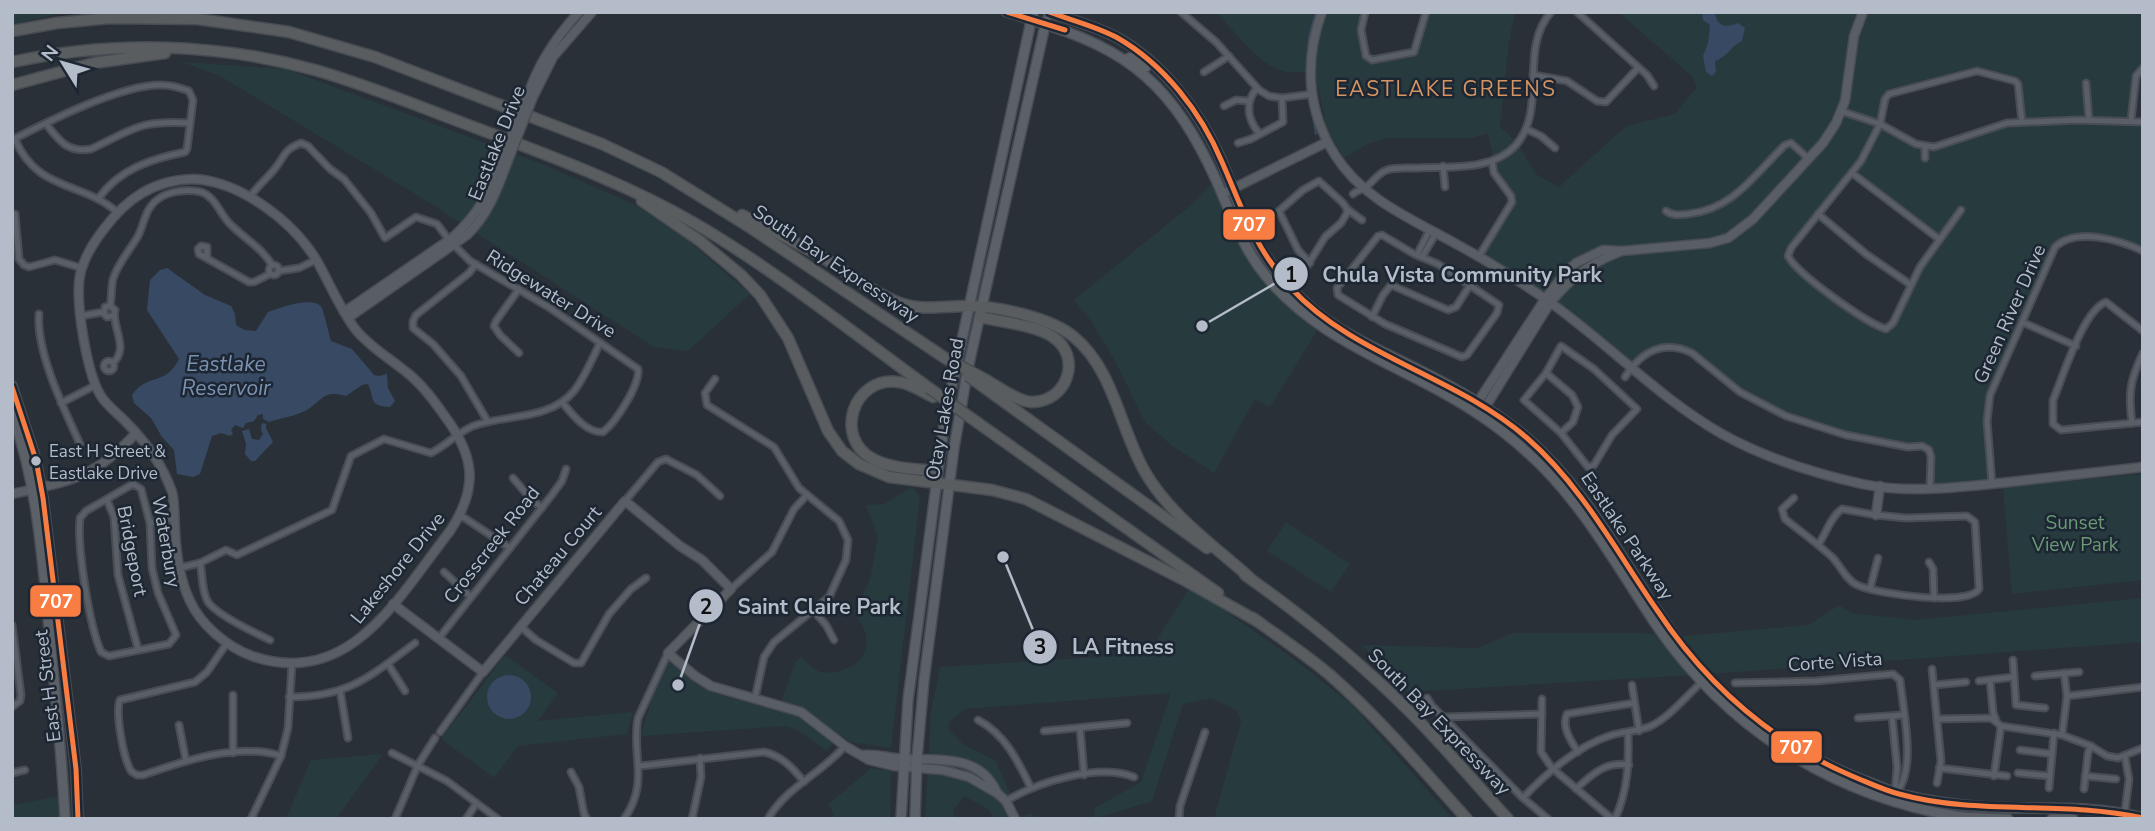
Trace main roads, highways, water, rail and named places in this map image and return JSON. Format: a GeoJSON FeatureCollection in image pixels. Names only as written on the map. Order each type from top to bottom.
{"type":"FeatureCollection","features":[{"type":"Feature","properties":{"kind":"highway"},"geometry":{"type":"LineString","coordinates":[[191,12],[216,20]]}},
{"type":"Feature","properties":{"kind":"highway","name":"South Bay Expressway"},"geometry":{"type":"LineString","coordinates":[[12,31],[110,18],[163,17],[216,20],[289,32],[358,51],[602,144],[675,180],[985,384],[1322,632],[1412,714],[1508,819]]}},
{"type":"Feature","properties":{"kind":"highway"},"geometry":{"type":"LineString","coordinates":[[12,62],[108,48],[160,47],[266,59],[332,75],[583,168],[636,192],[733,247],[931,392],[1090,500],[1301,651],[1354,698],[1467,819]]}},
{"type":"Feature","properties":{"kind":"highway"},"geometry":{"type":"LineString","coordinates":[[12,85],[110,60],[160,53],[212,51]]}},
{"type":"Feature","properties":{"kind":"highway"},"geometry":{"type":"LineString","coordinates":[[675,180],[820,256],[895,301],[925,308],[969,306],[1048,334],[1064,347],[1069,363],[1068,376],[1062,388],[1052,396],[1040,401],[1023,400],[985,384]]}},
{"type":"Feature","properties":{"kind":"highway"},"geometry":{"type":"LineString","coordinates":[[636,192],[642,201],[700,241],[741,275],[760,295],[783,328],[825,425],[842,451],[859,464],[883,475],[937,477]]}},
{"type":"Feature","properties":{"kind":"highway"},"geometry":{"type":"LineString","coordinates":[[981,312],[1045,321],[1065,330],[1084,347],[1100,369],[1136,455],[1156,490],[1183,520],[1249,577]]}},
{"type":"Feature","properties":{"kind":"highway"},"geometry":{"type":"LineString","coordinates":[[931,392],[901,382],[878,384],[867,390],[852,413],[851,426],[858,446],[871,458],[949,483],[1001,492],[1035,503],[1258,621]]}},
{"type":"Feature","properties":{"kind":"main road","name":"Otay Lakes Road"},"geometry":{"type":"LineString","coordinates":[[915,819],[917,763],[928,644],[962,402],[1048,12]]}},
{"type":"Feature","properties":{"kind":"main road","name":"Eastlake Parkway"},"geometry":{"type":"LineString","coordinates":[[1048,12],[1117,38],[1157,69],[1183,97],[1206,131],[1244,218],[1273,265],[1308,306],[1345,333],[1449,385],[1479,409]]}},
{"type":"Feature","properties":{"kind":"main road","name":"Otay Lakes Road"},"geometry":{"type":"LineString","coordinates":[[901,819],[908,701],[945,418],[1032,16]]}},
{"type":"Feature","properties":{"kind":"main road","name":"Eastlake Parkway"},"geometry":{"type":"LineString","coordinates":[[1032,16],[1045,24],[1098,44],[1125,60],[1158,87],[1175,106],[1203,151],[1241,236],[1266,276],[1292,303],[1323,329],[1515,428],[1562,472],[1598,518],[1634,582],[1705,679],[1747,725],[1791,756],[1845,783],[1958,817],[2008,819]]}},
{"type":"Feature","properties":{"kind":"main road"},"geometry":{"type":"LineString","coordinates":[[1125,60],[1135,58],[1183,97]]}},
{"type":"Feature","properties":{"kind":"main road"},"geometry":{"type":"LineString","coordinates":[[1323,329],[1345,333]]}},
{"type":"Feature","properties":{"kind":"main road","name":"East H Street"},"geometry":{"type":"LineString","coordinates":[[12,386],[36,460],[40,534],[62,747],[65,819]]}},
{"type":"Feature","properties":{"kind":"main road","name":"East H Street"},"geometry":{"type":"LineString","coordinates":[[12,413],[37,488],[76,769],[78,819]]}},
{"type":"Feature","properties":{"kind":"main road","name":"Eastlake Parkway"},"geometry":{"type":"LineString","coordinates":[[1894,798],[1986,807],[2096,809],[2143,818]]}},
{"type":"Feature","properties":{"kind":"main road"},"geometry":{"type":"LineString","coordinates":[[2052,819],[2073,819]]}},
{"type":"Feature","properties":{"kind":"water"},"geometry":{"type":"Polygon","coordinates":[[[1702,12],[1715,12],[1717,21],[1723,25],[1738,23],[1745,28],[1742,41],[1715,61],[1716,72],[1712,76],[1706,72],[1703,56],[1710,25],[1703,20],[1702,12]]]}},
{"type":"Feature","properties":{"kind":"water","name":"Eastlake Reservoir"},"geometry":{"type":"Polygon","coordinates":[[[167,268],[205,295],[231,306],[236,325],[245,330],[256,331],[268,312],[305,302],[318,304],[322,308],[331,341],[352,349],[374,375],[387,374],[388,388],[395,401],[390,407],[378,405],[373,401],[368,384],[346,396],[328,395],[307,410],[269,422],[263,419],[263,414],[258,415],[243,428],[235,425],[230,436],[221,433],[212,436],[200,474],[193,477],[177,474],[174,450],[162,437],[151,418],[134,403],[132,395],[144,384],[168,373],[179,359],[147,310],[150,280],[160,270],[167,268]]]}},
{"type":"Feature","properties":{"kind":"water"},"geometry":{"type":"Polygon","coordinates":[[[262,423],[266,424],[273,442],[255,461],[251,461],[245,454],[246,444],[242,431],[249,429],[252,439],[259,440],[263,434],[262,423]]]}},
{"type":"Feature","properties":{"kind":"water"},"geometry":{"type":"Polygon","coordinates":[[[509,675],[524,682],[531,697],[524,712],[509,719],[494,712],[487,697],[494,682],[509,675]]]}},
{"type":"Feature","properties":{"kind":"waterway"},"geometry":{"type":"LineString","coordinates":[[1307,76],[1309,37],[1316,12]]}},
{"type":"Feature","properties":{"kind":"waterway"},"geometry":{"type":"LineString","coordinates":[[1312,110],[1316,134]]}},
{"type":"Feature","properties":{"kind":"place","name":"Chula Vista Community Park"},"geometry":{"type":"Point","coordinates":[1202,326]}},
{"type":"Feature","properties":{"kind":"place","name":"East H Street & Eastlake Drive"},"geometry":{"type":"Point","coordinates":[36,461]}},
{"type":"Feature","properties":{"kind":"place","name":"LA Fitness"},"geometry":{"type":"Point","coordinates":[1003,557]}},
{"type":"Feature","properties":{"kind":"place","name":"Saint Claire Park"},"geometry":{"type":"Point","coordinates":[678,685]}},
{"type":"Feature","properties":{"kind":"district","name":"EASTLAKE GREENS"},"geometry":{"type":"Point","coordinates":[1446,89]}},
{"type":"Feature","properties":{"kind":"park label","name":"Sunset View Park"},"geometry":{"type":"Point","coordinates":[2075,534]}}]}
